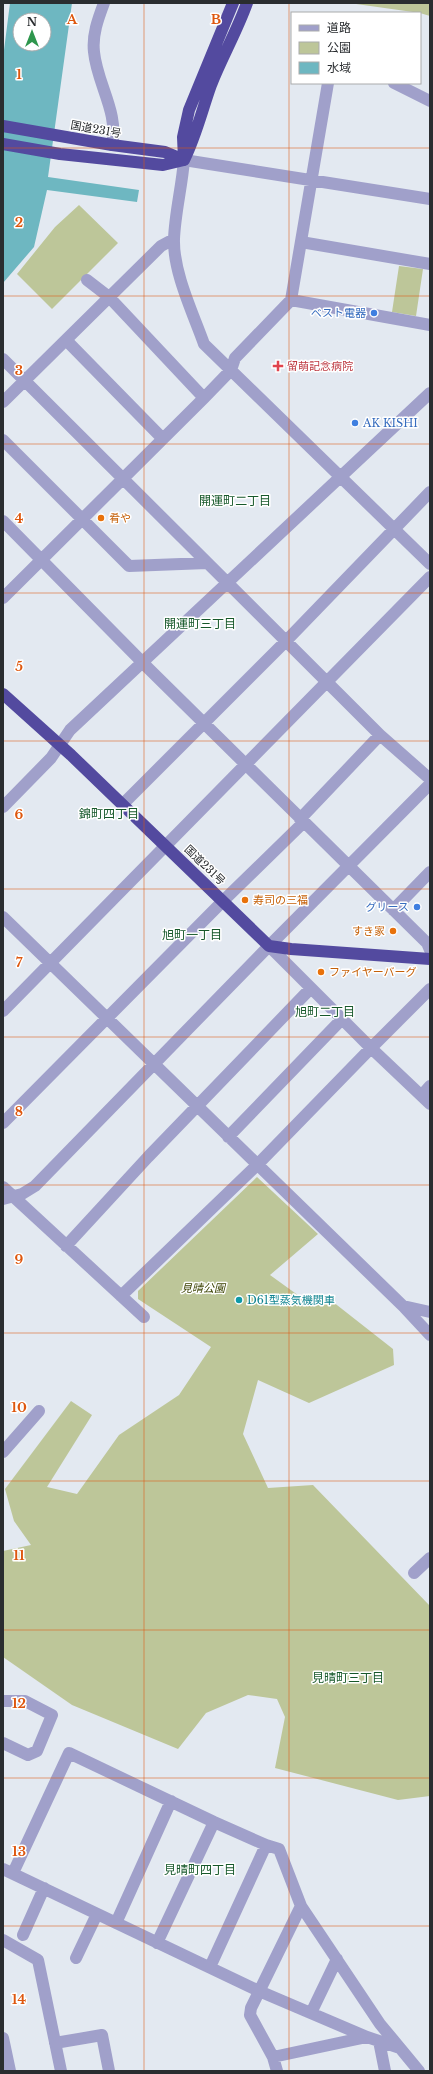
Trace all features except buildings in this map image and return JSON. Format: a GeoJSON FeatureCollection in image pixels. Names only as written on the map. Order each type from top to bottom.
{"type":"FeatureCollection","features":[{"type":"Feature","properties":{"kind":"highway"},"geometry":{"type":"LineString","coordinates":[[184,160],[182,137],[189,110],[233,3]]}},
{"type":"Feature","properties":{"kind":"highway"},"geometry":{"type":"LineString","coordinates":[[184,160],[194,139],[200,116],[220,64],[238,27],[247,3]]}},
{"type":"Feature","properties":{"kind":"highway","name":"国道231号"},"geometry":{"type":"LineString","coordinates":[[3,126],[112,145],[165,152],[184,160]]}},
{"type":"Feature","properties":{"kind":"highway"},"geometry":{"type":"LineString","coordinates":[[3,144],[60,154],[163,165],[184,160]]}},
{"type":"Feature","properties":{"kind":"highway","name":"国道231号"},"geometry":{"type":"LineString","coordinates":[[3,694],[61,745],[269,946]]}},
{"type":"Feature","properties":{"kind":"highway"},"geometry":{"type":"LineString","coordinates":[[269,946],[291,949],[430,959]]}},
{"type":"Feature","properties":{"kind":"street"},"geometry":{"type":"LineString","coordinates":[[104,3],[94,38],[94,53],[114,119],[115,134],[112,145]]}},
{"type":"Feature","properties":{"kind":"street"},"geometry":{"type":"LineString","coordinates":[[3,598],[204,398],[231,370],[235,358],[292,300],[328,84]]}},
{"type":"Feature","properties":{"kind":"street"},"geometry":{"type":"LineString","coordinates":[[396,84],[430,101]]}},
{"type":"Feature","properties":{"kind":"street"},"geometry":{"type":"LineString","coordinates":[[430,199],[184,160],[174,239],[176,260],[186,295],[204,344],[342,476],[430,564]]}},
{"type":"Feature","properties":{"kind":"street"},"geometry":{"type":"LineString","coordinates":[[3,402],[161,246],[174,239]]}},
{"type":"Feature","properties":{"kind":"street"},"geometry":{"type":"LineString","coordinates":[[301,242],[430,264]]}},
{"type":"Feature","properties":{"kind":"street"},"geometry":{"type":"LineString","coordinates":[[87,280],[108,297],[204,398]]}},
{"type":"Feature","properties":{"kind":"street"},"geometry":{"type":"LineString","coordinates":[[292,300],[430,325]]}},
{"type":"Feature","properties":{"kind":"street"},"geometry":{"type":"LineString","coordinates":[[66,340],[163,439]]}},
{"type":"Feature","properties":{"kind":"street"},"geometry":{"type":"LineString","coordinates":[[3,359],[380,735],[430,779]]}},
{"type":"Feature","properties":{"kind":"street"},"geometry":{"type":"LineString","coordinates":[[3,807],[61,745],[70,730],[430,393]]}},
{"type":"Feature","properties":{"kind":"street"},"geometry":{"type":"LineString","coordinates":[[3,440],[129,566],[206,563]]}},
{"type":"Feature","properties":{"kind":"street"},"geometry":{"type":"LineString","coordinates":[[123,804],[204,724],[430,492]]}},
{"type":"Feature","properties":{"kind":"street"},"geometry":{"type":"LineString","coordinates":[[3,521],[246,766],[427,943],[430,950]]}},
{"type":"Feature","properties":{"kind":"street"},"geometry":{"type":"LineString","coordinates":[[3,1011],[246,766],[430,577]]}},
{"type":"Feature","properties":{"kind":"street"},"geometry":{"type":"LineString","coordinates":[[3,1123],[302,820],[380,735]]}},
{"type":"Feature","properties":{"kind":"street"},"geometry":{"type":"LineString","coordinates":[[8,1198],[22,1194],[35,1186],[154,1063],[430,784]]}},
{"type":"Feature","properties":{"kind":"street"},"geometry":{"type":"LineString","coordinates":[[393,910],[430,872]]}},
{"type":"Feature","properties":{"kind":"street"},"geometry":{"type":"LineString","coordinates":[[3,917],[430,1334]]}},
{"type":"Feature","properties":{"kind":"street"},"geometry":{"type":"LineString","coordinates":[[269,946],[371,1048],[427,1095]]}},
{"type":"Feature","properties":{"kind":"street"},"geometry":{"type":"LineString","coordinates":[[66,1246],[197,1105],[311,988]]}},
{"type":"Feature","properties":{"kind":"street"},"geometry":{"type":"LineString","coordinates":[[121,1296],[257,1165],[430,989]]}},
{"type":"Feature","properties":{"kind":"street"},"geometry":{"type":"LineString","coordinates":[[228,1137],[342,1019]]}},
{"type":"Feature","properties":{"kind":"street"},"geometry":{"type":"LineString","coordinates":[[3,1187],[8,1198],[66,1246],[144,1317]]}},
{"type":"Feature","properties":{"kind":"street"},"geometry":{"type":"LineString","coordinates":[[403,1306],[430,1312]]}},
{"type":"Feature","properties":{"kind":"street"},"geometry":{"type":"LineString","coordinates":[[3,1452],[39,1411]]}},
{"type":"Feature","properties":{"kind":"street"},"geometry":{"type":"LineString","coordinates":[[414,1573],[430,1558]]}},
{"type":"Feature","properties":{"kind":"street"},"geometry":{"type":"LineString","coordinates":[[3,1701],[25,1701],[52,1715],[37,1751],[28,1755],[3,1743]]}},
{"type":"Feature","properties":{"kind":"street"},"geometry":{"type":"LineString","coordinates":[[400,2048],[367,2037],[259,1991],[8,1871],[69,1752],[214,1822],[266,1845],[279,1849],[301,1906],[380,2024],[400,2048],[419,2071]]}},
{"type":"Feature","properties":{"kind":"street"},"geometry":{"type":"LineString","coordinates":[[116,1923],[171,1801]]}},
{"type":"Feature","properties":{"kind":"street"},"geometry":{"type":"LineString","coordinates":[[157,1943],[214,1822]]}},
{"type":"Feature","properties":{"kind":"street"},"geometry":{"type":"LineString","coordinates":[[210,1967],[266,1845]]}},
{"type":"Feature","properties":{"kind":"street"},"geometry":{"type":"LineString","coordinates":[[23,1935],[44,1888]]}},
{"type":"Feature","properties":{"kind":"street"},"geometry":{"type":"LineString","coordinates":[[277,2071],[273,2057],[250,2015],[251,2008],[301,1906]]}},
{"type":"Feature","properties":{"kind":"street"},"geometry":{"type":"LineString","coordinates":[[76,1958],[97,1914]]}},
{"type":"Feature","properties":{"kind":"street"},"geometry":{"type":"LineString","coordinates":[[3,1940],[38,1960],[61,2071]]}},
{"type":"Feature","properties":{"kind":"street"},"geometry":{"type":"LineString","coordinates":[[311,2013],[337,1959]]}},
{"type":"Feature","properties":{"kind":"street"},"geometry":{"type":"LineString","coordinates":[[55,2043],[102,2036],[109,2071]]}},
{"type":"Feature","properties":{"kind":"street"},"geometry":{"type":"LineString","coordinates":[[273,2057],[367,2037]]}},
{"type":"Feature","properties":{"kind":"street"},"geometry":{"type":"LineString","coordinates":[[3,2038],[10,2071]]}},
{"type":"Feature","properties":{"kind":"street"},"geometry":{"type":"LineString","coordinates":[[379,2041],[385,2071]]}},
{"type":"Feature","properties":{"kind":"green space"},"geometry":{"type":"Polygon","coordinates":[[[349,3],[430,3],[430,16],[421,12],[349,3]]]}},
{"type":"Feature","properties":{"kind":"green space"},"geometry":{"type":"Polygon","coordinates":[[[79,205],[118,243],[52,309],[17,274],[55,227],[79,205]]]}},
{"type":"Feature","properties":{"kind":"green space"},"geometry":{"type":"Polygon","coordinates":[[[399,266],[423,269],[416,316],[392,312],[399,266]]]}},
{"type":"Feature","properties":{"kind":"green space","name":"見晴公園"},"geometry":{"type":"Polygon","coordinates":[[[257,1177],[318,1234],[270,1275],[313,1306],[328,1298],[393,1349],[394,1365],[309,1403],[258,1380],[243,1434],[268,1488],[313,1485],[430,1606],[430,1796],[398,1800],[275,1768],[285,1717],[277,1699],[248,1695],[206,1713],[178,1749],[72,1705],[3,1657],[3,1551],[31,1545],[14,1521],[5,1489],[71,1401],[92,1415],[47,1487],[77,1494],[119,1435],[179,1395],[211,1347],[138,1299],[138,1291],[257,1177]]]}},
{"type":"Feature","properties":{"kind":"water"},"geometry":{"type":"Polygon","coordinates":[[[10,3],[72,3],[48,177],[139,190],[137,202],[47,190],[34,247],[3,283],[3,58],[10,3]]]}},
{"type":"Feature","properties":{"kind":"place","name":"ベスト電器"},"geometry":{"type":"Point","coordinates":[374,313]}},
{"type":"Feature","properties":{"kind":"place","name":"留萌記念病院"},"geometry":{"type":"Point","coordinates":[278,366]}},
{"type":"Feature","properties":{"kind":"place","name":"AK KISHI"},"geometry":{"type":"Point","coordinates":[355,423]}},
{"type":"Feature","properties":{"kind":"place","name":"肴や"},"geometry":{"type":"Point","coordinates":[101,518]}},
{"type":"Feature","properties":{"kind":"place","name":"寿司の三福"},"geometry":{"type":"Point","coordinates":[245,900]}},
{"type":"Feature","properties":{"kind":"place","name":"グリース"},"geometry":{"type":"Point","coordinates":[417,907]}},
{"type":"Feature","properties":{"kind":"place","name":"すき家"},"geometry":{"type":"Point","coordinates":[393,931]}},
{"type":"Feature","properties":{"kind":"place","name":"ファイヤーバーグ"},"geometry":{"type":"Point","coordinates":[321,972]}},
{"type":"Feature","properties":{"kind":"place","name":"D61型蒸気機関車"},"geometry":{"type":"Point","coordinates":[239,1300]}},
{"type":"Feature","properties":{"kind":"district","name":"開運町二丁目"},"geometry":{"type":"Point","coordinates":[235,500]}},
{"type":"Feature","properties":{"kind":"district","name":"開運町三丁目"},"geometry":{"type":"Point","coordinates":[200,623]}},
{"type":"Feature","properties":{"kind":"district","name":"錦町四丁目"},"geometry":{"type":"Point","coordinates":[109,813]}},
{"type":"Feature","properties":{"kind":"district","name":"旭町一丁目"},"geometry":{"type":"Point","coordinates":[192,934]}},
{"type":"Feature","properties":{"kind":"district","name":"旭町二丁目"},"geometry":{"type":"Point","coordinates":[325,1011]}},
{"type":"Feature","properties":{"kind":"district","name":"見晴町三丁目"},"geometry":{"type":"Point","coordinates":[348,1677]}},
{"type":"Feature","properties":{"kind":"district","name":"見晴町四丁目"},"geometry":{"type":"Point","coordinates":[200,1869]}}]}
